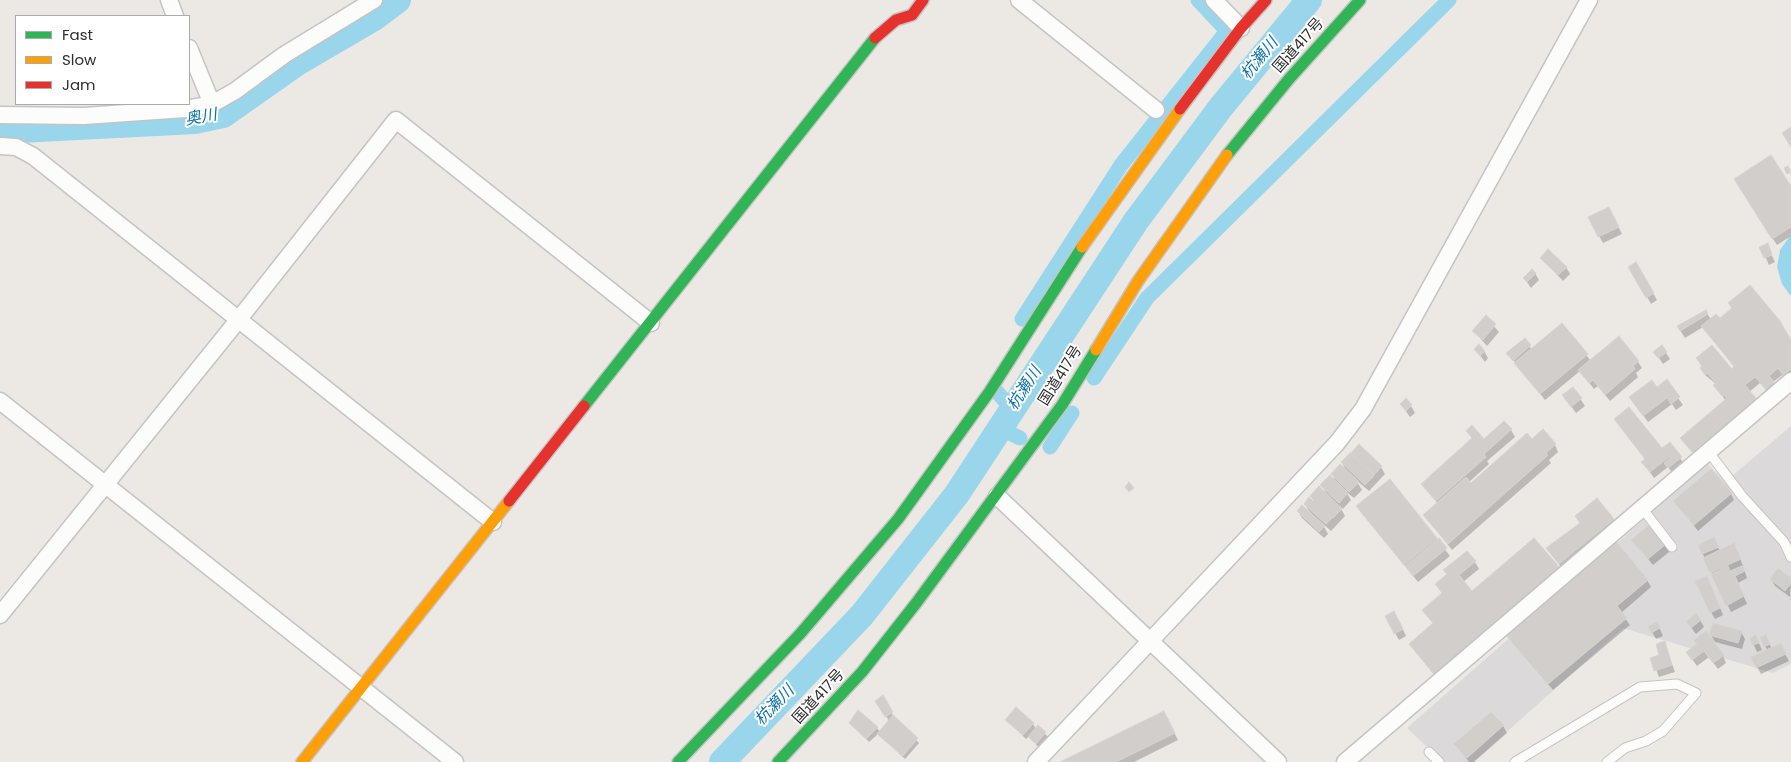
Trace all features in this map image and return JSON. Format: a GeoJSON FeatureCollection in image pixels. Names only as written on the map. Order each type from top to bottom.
{"type":"FeatureCollection","features":[{"type":"Feature","properties":{"kind":"main road"},"geometry":{"type":"LineString","coordinates":[[302,762],[881,30],[896,20],[912,15],[923,0]]}},
{"type":"Feature","properties":{"kind":"main road"},"geometry":{"type":"LineString","coordinates":[[678,762],[800,634],[898,519],[990,391],[1079,251],[1141,161],[1241,28],[1266,0]]}},
{"type":"Feature","properties":{"kind":"main road","name":"国道417号"},"geometry":{"type":"LineString","coordinates":[[778,762],[862,672],[997,496],[1062,404],[1138,281],[1220,164],[1289,78],[1360,0]]}},
{"type":"Feature","properties":{"kind":"street"},"geometry":{"type":"LineString","coordinates":[[169,0],[176,15]]}},
{"type":"Feature","properties":{"kind":"street"},"geometry":{"type":"LineString","coordinates":[[0,115],[84,116],[185,110],[212,104],[234,91],[284,55],[374,0]]}},
{"type":"Feature","properties":{"kind":"street"},"geometry":{"type":"LineString","coordinates":[[1019,0],[1156,110]]}},
{"type":"Feature","properties":{"kind":"street"},"geometry":{"type":"LineString","coordinates":[[1214,0],[1241,28]]}},
{"type":"Feature","properties":{"kind":"street"},"geometry":{"type":"LineString","coordinates":[[1036,762],[1337,443],[1363,408],[1589,0]]}},
{"type":"Feature","properties":{"kind":"street"},"geometry":{"type":"LineString","coordinates":[[190,50],[212,104]]}},
{"type":"Feature","properties":{"kind":"street"},"geometry":{"type":"LineString","coordinates":[[0,615],[239,319],[396,120],[651,323]]}},
{"type":"Feature","properties":{"kind":"street"},"geometry":{"type":"LineString","coordinates":[[0,146],[16,146],[33,156],[493,522]]}},
{"type":"Feature","properties":{"kind":"street"},"geometry":{"type":"LineString","coordinates":[[1345,762],[1791,381]]}},
{"type":"Feature","properties":{"kind":"street"},"geometry":{"type":"LineString","coordinates":[[0,401],[455,762]]}},
{"type":"Feature","properties":{"kind":"street"},"geometry":{"type":"LineString","coordinates":[[997,496],[1278,762]]}},
{"type":"Feature","properties":{"kind":"lane"},"geometry":{"type":"LineString","coordinates":[[1708,451],[1742,496],[1784,542],[1791,558]]}},
{"type":"Feature","properties":{"kind":"lane"},"geometry":{"type":"LineString","coordinates":[[1642,508],[1672,547]]}},
{"type":"Feature","properties":{"kind":"lane"},"geometry":{"type":"LineString","coordinates":[[1515,762],[1640,687],[1677,684],[1696,693],[1663,731],[1646,741],[1624,748],[1607,762]]}},
{"type":"Feature","properties":{"kind":"lane"},"geometry":{"type":"LineString","coordinates":[[1429,752],[1439,762]]}},
{"type":"Feature","properties":{"kind":"shaded area"},"geometry":{"type":"Polygon","coordinates":[[[1791,426],[1791,664],[1773,673],[1623,628],[1473,762],[1443,762],[1407,728],[1707,464],[1726,481],[1791,426]]]}},
{"type":"Feature","properties":{"kind":"water"},"geometry":{"type":"Polygon","coordinates":[[[1790,236],[1791,296],[1782,284],[1777,267],[1780,250],[1790,236]]]}},
{"type":"Feature","properties":{"kind":"building"},"geometry":{"type":"Polygon","coordinates":[[[1791,127],[1791,147],[1782,133],[1791,127]]]}},
{"type":"Feature","properties":{"kind":"building"},"geometry":{"type":"Polygon","coordinates":[[[1771,155],[1791,186],[1791,227],[1772,239],[1734,179],[1771,155]]]}},
{"type":"Feature","properties":{"kind":"building"},"geometry":{"type":"Polygon","coordinates":[[[1788,166],[1791,172],[1787,174],[1784,168],[1788,166]]]}},
{"type":"Feature","properties":{"kind":"building"},"geometry":{"type":"Polygon","coordinates":[[[1609,207],[1619,227],[1598,237],[1588,217],[1609,207]]]}},
{"type":"Feature","properties":{"kind":"building"},"geometry":{"type":"Polygon","coordinates":[[[1768,243],[1772,255],[1764,258],[1759,247],[1768,243]]]}},
{"type":"Feature","properties":{"kind":"building"},"geometry":{"type":"Polygon","coordinates":[[[1548,249],[1567,267],[1558,275],[1540,258],[1548,249]]]}},
{"type":"Feature","properties":{"kind":"building"},"geometry":{"type":"Polygon","coordinates":[[[1636,262],[1654,293],[1646,298],[1628,267],[1636,262]]]}},
{"type":"Feature","properties":{"kind":"building"},"geometry":{"type":"Polygon","coordinates":[[[1532,269],[1536,273],[1527,282],[1523,278],[1532,269]]]}},
{"type":"Feature","properties":{"kind":"building"},"geometry":{"type":"Polygon","coordinates":[[[1750,285],[1780,321],[1791,340],[1791,369],[1783,375],[1778,368],[1769,376],[1774,382],[1766,389],[1755,377],[1745,385],[1758,401],[1694,454],[1680,438],[1727,398],[1724,395],[1722,396],[1713,385],[1716,383],[1707,373],[1705,375],[1700,368],[1702,366],[1696,358],[1712,345],[1732,369],[1734,366],[1701,326],[1716,314],[1720,318],[1732,308],[1728,303],[1750,285]]]}},
{"type":"Feature","properties":{"kind":"building"},"geometry":{"type":"Polygon","coordinates":[[[1706,310],[1708,314],[1680,331],[1677,326],[1706,310]]]}},
{"type":"Feature","properties":{"kind":"building"},"geometry":{"type":"Polygon","coordinates":[[[1486,315],[1496,324],[1483,340],[1472,331],[1486,315]]]}},
{"type":"Feature","properties":{"kind":"building"},"geometry":{"type":"Polygon","coordinates":[[[1562,323],[1588,354],[1540,394],[1514,363],[1562,323]]]}},
{"type":"Feature","properties":{"kind":"building"},"geometry":{"type":"Polygon","coordinates":[[[1619,336],[1639,361],[1633,366],[1635,369],[1605,395],[1593,380],[1589,383],[1578,370],[1619,336]]]}},
{"type":"Feature","properties":{"kind":"building"},"geometry":{"type":"Polygon","coordinates":[[[1525,338],[1531,345],[1513,361],[1506,353],[1525,338]]]}},
{"type":"Feature","properties":{"kind":"building"},"geometry":{"type":"Polygon","coordinates":[[[1479,344],[1485,351],[1480,356],[1474,349],[1479,344]]]}},
{"type":"Feature","properties":{"kind":"building"},"geometry":{"type":"Polygon","coordinates":[[[1662,345],[1667,352],[1658,358],[1653,352],[1662,345]]]}},
{"type":"Feature","properties":{"kind":"building"},"geometry":{"type":"Polygon","coordinates":[[[1667,379],[1680,397],[1671,404],[1667,398],[1643,416],[1629,397],[1652,380],[1657,387],[1667,379]]]}},
{"type":"Feature","properties":{"kind":"building"},"geometry":{"type":"Polygon","coordinates":[[[1573,387],[1582,398],[1571,407],[1562,395],[1573,387]]]}},
{"type":"Feature","properties":{"kind":"building"},"geometry":{"type":"Polygon","coordinates":[[[1406,398],[1412,405],[1406,411],[1400,404],[1406,398]]]}},
{"type":"Feature","properties":{"kind":"building"},"geometry":{"type":"Polygon","coordinates":[[[1629,407],[1662,448],[1670,442],[1682,457],[1668,468],[1664,463],[1670,456],[1650,472],[1641,462],[1645,459],[1614,419],[1629,407]]]}},
{"type":"Feature","properties":{"kind":"building"},"geometry":{"type":"Polygon","coordinates":[[[1504,421],[1512,429],[1484,454],[1486,457],[1436,501],[1421,484],[1472,438],[1466,431],[1472,425],[1484,439],[1504,421]]]}},
{"type":"Feature","properties":{"kind":"building"},"geometry":{"type":"Polygon","coordinates":[[[1543,429],[1556,444],[1546,453],[1548,455],[1448,544],[1423,515],[1466,477],[1471,483],[1527,433],[1532,439],[1543,429]]]}},
{"type":"Feature","properties":{"kind":"building"},"geometry":{"type":"Polygon","coordinates":[[[1359,444],[1382,466],[1374,475],[1351,453],[1359,444]]]}},
{"type":"Feature","properties":{"kind":"building"},"geometry":{"type":"Polygon","coordinates":[[[1350,453],[1374,476],[1365,485],[1341,462],[1350,453]]]}},
{"type":"Feature","properties":{"kind":"building"},"geometry":{"type":"Polygon","coordinates":[[[1340,464],[1359,482],[1349,492],[1331,474],[1340,464]]]}},
{"type":"Feature","properties":{"kind":"building"},"geometry":{"type":"Polygon","coordinates":[[[1711,469],[1732,493],[1694,525],[1673,501],[1711,469]]]}},
{"type":"Feature","properties":{"kind":"building"},"geometry":{"type":"Polygon","coordinates":[[[1330,475],[1348,493],[1339,503],[1320,485],[1330,475]]]}},
{"type":"Feature","properties":{"kind":"building"},"geometry":{"type":"Polygon","coordinates":[[[1390,479],[1437,538],[1404,565],[1356,506],[1390,479]]]}},
{"type":"Feature","properties":{"kind":"building"},"geometry":{"type":"Polygon","coordinates":[[[1129,482],[1134,488],[1129,492],[1125,487],[1129,482]]]}},
{"type":"Feature","properties":{"kind":"building"},"geometry":{"type":"Polygon","coordinates":[[[1319,486],[1342,509],[1333,518],[1310,496],[1319,486]]]}},
{"type":"Feature","properties":{"kind":"building"},"geometry":{"type":"Polygon","coordinates":[[[1309,497],[1332,518],[1326,524],[1304,504],[1309,497]]]}},
{"type":"Feature","properties":{"kind":"building"},"geometry":{"type":"Polygon","coordinates":[[[1597,498],[1614,519],[1559,564],[1546,548],[1580,523],[1575,516],[1597,498]]]}},
{"type":"Feature","properties":{"kind":"building"},"geometry":{"type":"Polygon","coordinates":[[[1302,505],[1325,526],[1319,532],[1297,511],[1302,505]]]}},
{"type":"Feature","properties":{"kind":"building"},"geometry":{"type":"Polygon","coordinates":[[[1649,525],[1666,544],[1648,559],[1631,540],[1649,525]]]}},
{"type":"Feature","properties":{"kind":"building"},"geometry":{"type":"Polygon","coordinates":[[[1714,537],[1719,547],[1702,554],[1698,545],[1714,537]]]}},
{"type":"Feature","properties":{"kind":"building"},"geometry":{"type":"Polygon","coordinates":[[[1439,538],[1447,548],[1413,576],[1405,566],[1439,538]]]}},
{"type":"Feature","properties":{"kind":"building"},"geometry":{"type":"Polygon","coordinates":[[[1534,538],[1560,568],[1434,674],[1409,644],[1433,623],[1422,610],[1442,593],[1435,584],[1447,574],[1443,570],[1467,551],[1476,561],[1459,575],[1472,591],[1534,538]]]}},
{"type":"Feature","properties":{"kind":"building"},"geometry":{"type":"Polygon","coordinates":[[[1615,540],[1648,580],[1617,606],[1627,618],[1548,684],[1505,634],[1615,540]]]}},
{"type":"Feature","properties":{"kind":"building"},"geometry":{"type":"Polygon","coordinates":[[[1734,543],[1741,559],[1710,573],[1703,558],[1734,543]]]}},
{"type":"Feature","properties":{"kind":"building"},"geometry":{"type":"Polygon","coordinates":[[[1728,566],[1730,571],[1742,566],[1745,571],[1735,576],[1744,596],[1726,606],[1711,574],[1728,566]]]}},
{"type":"Feature","properties":{"kind":"building"},"geometry":{"type":"Polygon","coordinates":[[[1778,568],[1791,578],[1791,583],[1785,591],[1770,579],[1778,568]]]}},
{"type":"Feature","properties":{"kind":"building"},"geometry":{"type":"Polygon","coordinates":[[[1707,576],[1720,608],[1710,613],[1695,581],[1707,576]]]}},
{"type":"Feature","properties":{"kind":"building"},"geometry":{"type":"Polygon","coordinates":[[[1394,611],[1403,629],[1394,634],[1385,616],[1394,611]]]}},
{"type":"Feature","properties":{"kind":"building"},"geometry":{"type":"Polygon","coordinates":[[[1696,613],[1701,620],[1691,628],[1686,622],[1696,613]]]}},
{"type":"Feature","properties":{"kind":"building"},"geometry":{"type":"Polygon","coordinates":[[[1657,622],[1660,628],[1651,633],[1648,626],[1657,622]]]}},
{"type":"Feature","properties":{"kind":"building"},"geometry":{"type":"Polygon","coordinates":[[[1713,623],[1742,631],[1738,643],[1709,635],[1713,623]]]}},
{"type":"Feature","properties":{"kind":"building"},"geometry":{"type":"Polygon","coordinates":[[[1706,631],[1724,655],[1713,663],[1704,651],[1692,660],[1686,652],[1697,644],[1694,640],[1706,631]]]}},
{"type":"Feature","properties":{"kind":"building"},"geometry":{"type":"Polygon","coordinates":[[[1756,635],[1759,643],[1752,645],[1750,638],[1756,635]]]}},
{"type":"Feature","properties":{"kind":"building"},"geometry":{"type":"Polygon","coordinates":[[[1766,635],[1770,644],[1764,647],[1760,637],[1766,635]]]}},
{"type":"Feature","properties":{"kind":"building"},"geometry":{"type":"Polygon","coordinates":[[[1665,641],[1672,665],[1654,671],[1650,658],[1659,655],[1656,644],[1665,641]]]}},
{"type":"Feature","properties":{"kind":"building"},"geometry":{"type":"Polygon","coordinates":[[[1781,643],[1786,654],[1756,668],[1751,657],[1781,643]]]}},
{"type":"Feature","properties":{"kind":"building"},"geometry":{"type":"Polygon","coordinates":[[[883,695],[893,712],[885,717],[875,701],[883,695]]]}},
{"type":"Feature","properties":{"kind":"building"},"geometry":{"type":"Polygon","coordinates":[[[1016,707],[1034,723],[1023,735],[1005,720],[1016,707]]]}},
{"type":"Feature","properties":{"kind":"building"},"geometry":{"type":"Polygon","coordinates":[[[858,710],[878,727],[866,739],[849,723],[858,710]]]}},
{"type":"Feature","properties":{"kind":"building"},"geometry":{"type":"Polygon","coordinates":[[[1164,711],[1175,733],[1116,762],[1060,762],[1164,711]]]}},
{"type":"Feature","properties":{"kind":"building"},"geometry":{"type":"Polygon","coordinates":[[[1491,712],[1504,725],[1467,758],[1454,744],[1491,712]]]}},
{"type":"Feature","properties":{"kind":"building"},"geometry":{"type":"Polygon","coordinates":[[[893,715],[918,738],[903,756],[877,734],[893,715]]]}},
{"type":"Feature","properties":{"kind":"building"},"geometry":{"type":"Polygon","coordinates":[[[1038,725],[1046,732],[1036,744],[1028,737],[1038,725]]]}},
{"type":"Feature","properties":{"kind":"waterway","name":"奥川"},"geometry":{"type":"LineString","coordinates":[[0,131],[195,121],[223,115],[297,63],[374,18],[398,0]]}},
{"type":"Feature","properties":{"kind":"waterway"},"geometry":{"type":"LineString","coordinates":[[1022,319],[1121,165],[1227,31],[1198,0]]}},
{"type":"Feature","properties":{"kind":"waterway","name":"杭瀬川"},"geometry":{"type":"LineString","coordinates":[[722,762],[862,615],[957,494],[1136,221],[1221,107],[1309,0]]}},
{"type":"Feature","properties":{"kind":"waterway"},"geometry":{"type":"LineString","coordinates":[[1094,378],[1147,298],[1449,0]]}},
{"type":"Feature","properties":{"kind":"waterway"},"geometry":{"type":"LineString","coordinates":[[997,392],[1013,410]]}},
{"type":"Feature","properties":{"kind":"waterway"},"geometry":{"type":"LineString","coordinates":[[1050,447],[1072,413]]}},
{"type":"Feature","properties":{"kind":"waterway"},"geometry":{"type":"LineString","coordinates":[[1001,429],[1020,438]]}},
{"type":"Feature","properties":{"kind":"traffic: fast"},"geometry":{"type":"LineString","coordinates":[[1227,155],[1289,79],[1360,0]]}},
{"type":"Feature","properties":{"kind":"traffic: fast"},"geometry":{"type":"LineString","coordinates":[[584,406],[875,38]]}},
{"type":"Feature","properties":{"kind":"traffic: fast"},"geometry":{"type":"LineString","coordinates":[[678,762],[800,634],[898,519],[990,391],[1082,247]]}},
{"type":"Feature","properties":{"kind":"traffic: fast"},"geometry":{"type":"LineString","coordinates":[[778,762],[862,672],[917,602],[1062,405],[1096,350]]}},
{"type":"Feature","properties":{"kind":"traffic: slow"},"geometry":{"type":"LineString","coordinates":[[1082,247],[1180,109]]}},
{"type":"Feature","properties":{"kind":"traffic: slow"},"geometry":{"type":"LineString","coordinates":[[1096,350],[1138,281],[1227,155]]}},
{"type":"Feature","properties":{"kind":"traffic: slow"},"geometry":{"type":"LineString","coordinates":[[302,762],[509,501]]}},
{"type":"Feature","properties":{"kind":"traffic: jam"},"geometry":{"type":"LineString","coordinates":[[875,38],[896,20],[912,15],[923,0]]}},
{"type":"Feature","properties":{"kind":"traffic: jam"},"geometry":{"type":"LineString","coordinates":[[1180,109],[1241,28],[1266,0]]}},
{"type":"Feature","properties":{"kind":"traffic: jam"},"geometry":{"type":"LineString","coordinates":[[509,501],[584,406]]}}]}
